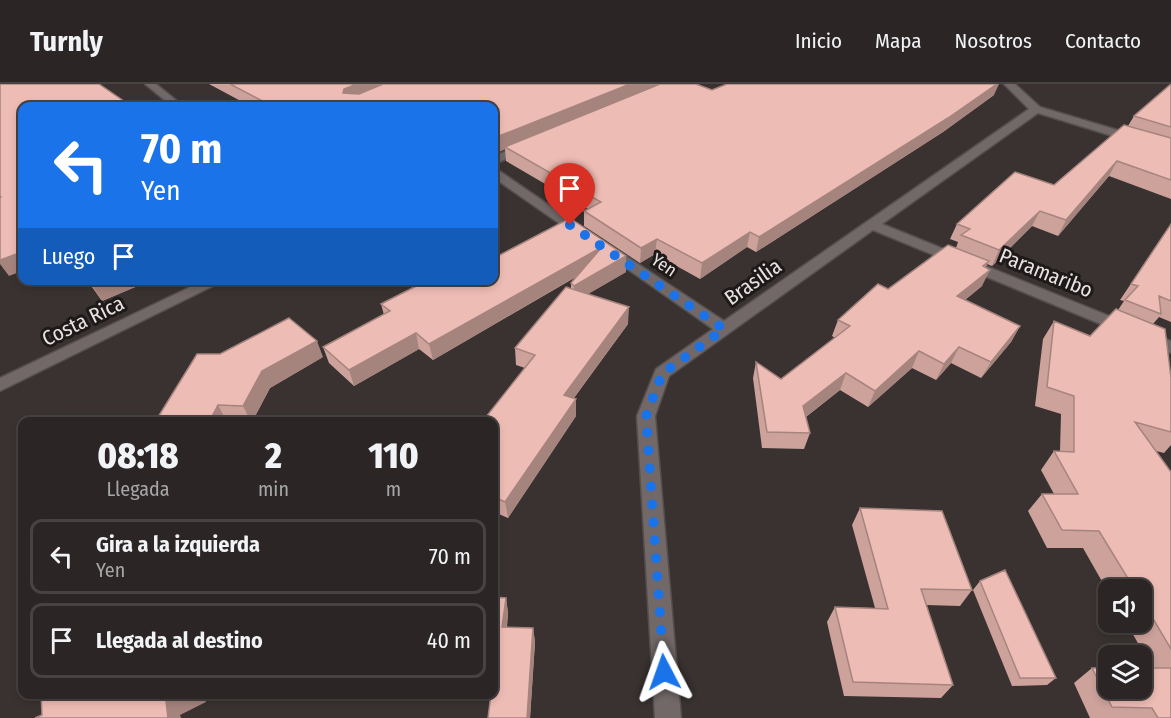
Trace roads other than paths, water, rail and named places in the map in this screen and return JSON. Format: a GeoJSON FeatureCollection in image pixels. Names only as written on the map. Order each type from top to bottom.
{"type":"FeatureCollection","features":[{"type":"Feature","properties":{"kind":"street"},"geometry":{"type":"LineString","coordinates":[[150,84],[173,102]]}},
{"type":"Feature","properties":{"kind":"street"},"geometry":{"type":"LineString","coordinates":[[1009,84],[1036,109],[1171,150]]}},
{"type":"Feature","properties":{"kind":"street","name":"Brasilia"},"geometry":{"type":"LineString","coordinates":[[668,718],[646,416],[662,374],[1036,109]]}},
{"type":"Feature","properties":{"kind":"street"},"geometry":{"type":"LineString","coordinates":[[498,158],[537,142]]}},
{"type":"Feature","properties":{"kind":"street","name":"Yen"},"geometry":{"type":"LineString","coordinates":[[498,176],[724,329]]}},
{"type":"Feature","properties":{"kind":"street","name":"Paramaribo"},"geometry":{"type":"LineString","coordinates":[[872,225],[1171,347]]}},
{"type":"Feature","properties":{"kind":"street","name":"Costa Rica"},"geometry":{"type":"LineString","coordinates":[[0,386],[208,285]]}}]}
